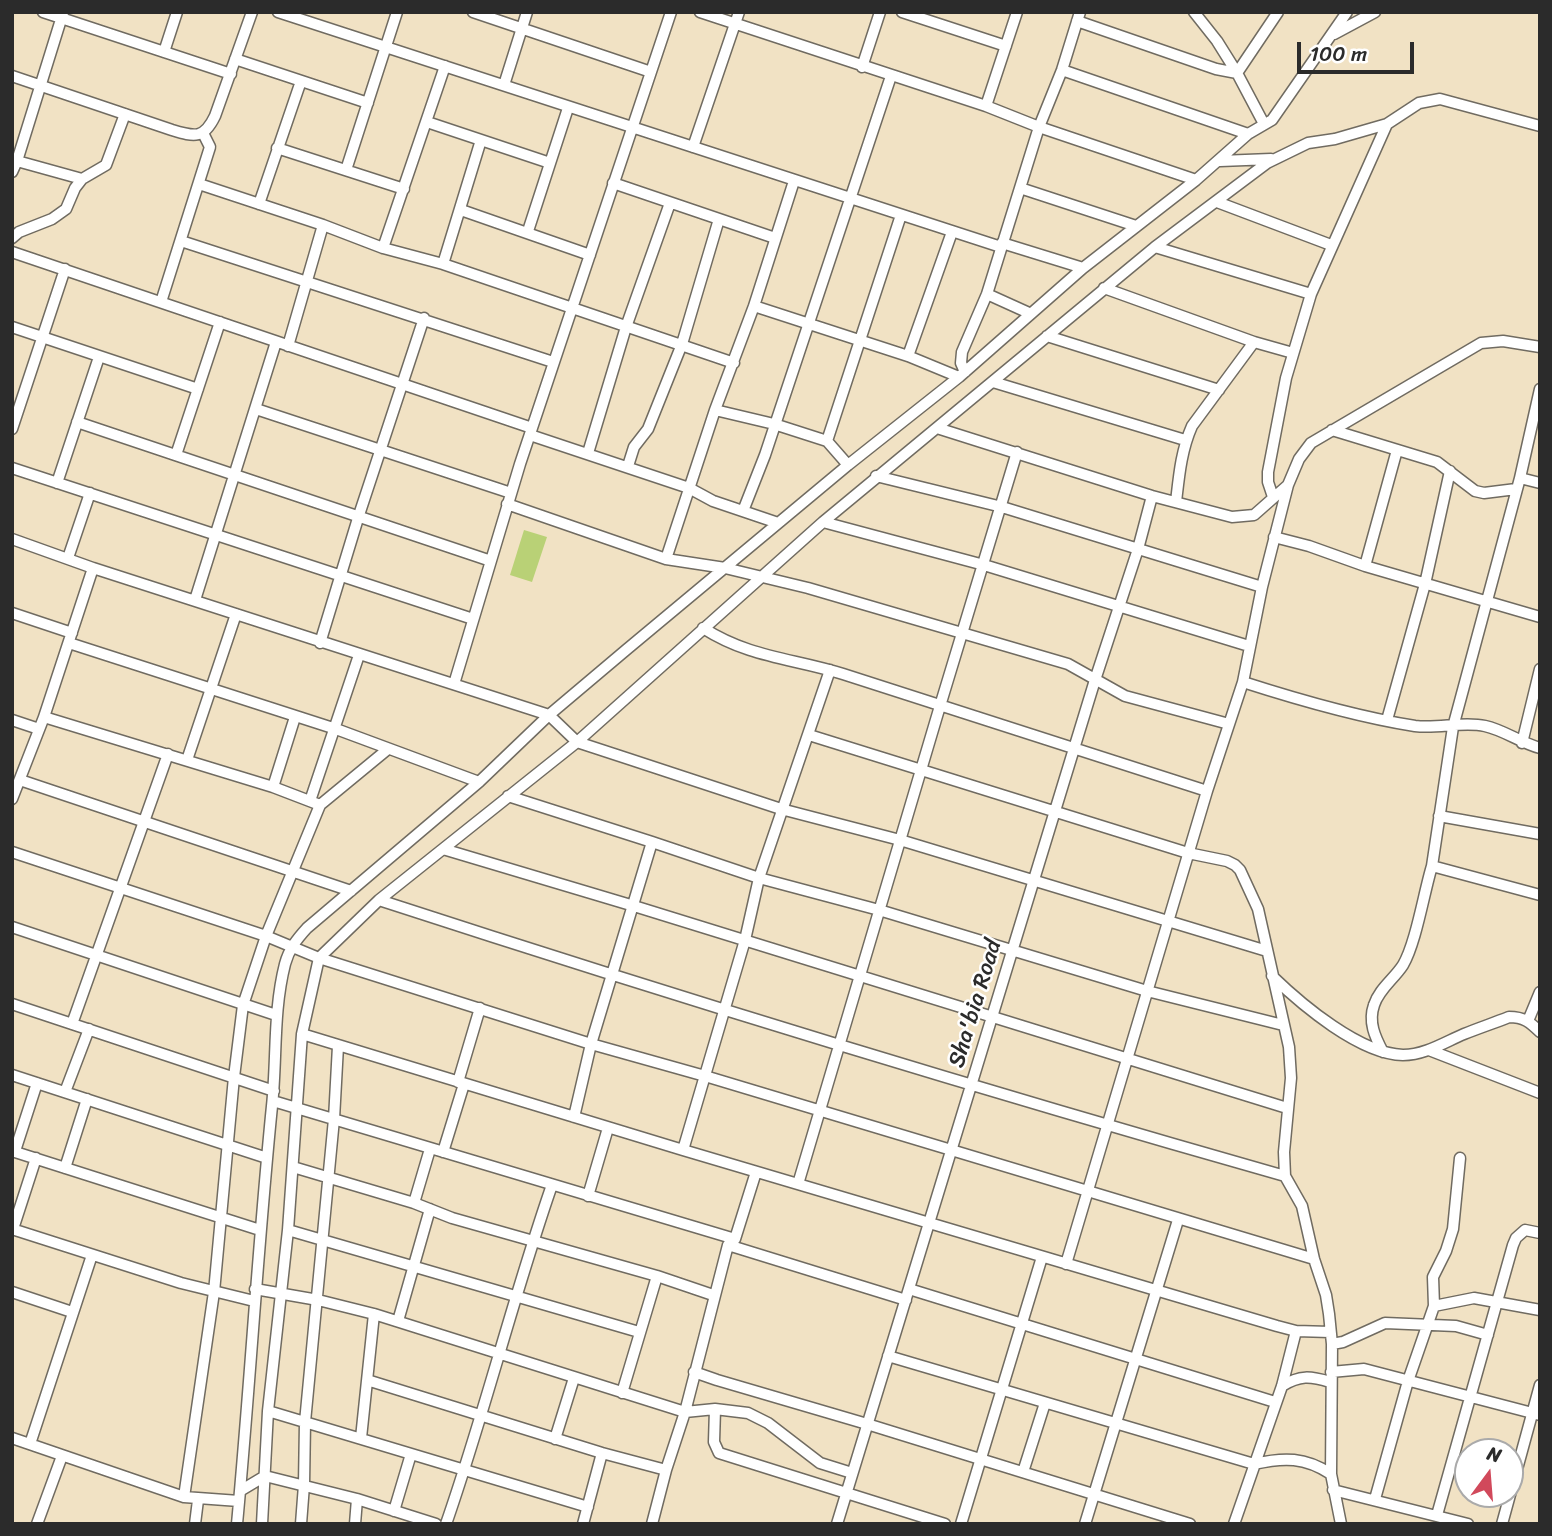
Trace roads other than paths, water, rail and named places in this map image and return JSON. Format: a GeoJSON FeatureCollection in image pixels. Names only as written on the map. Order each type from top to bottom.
{"type":"FeatureCollection","features":[{"type":"Feature","properties":{"kind":"street"},"geometry":{"type":"LineString","coordinates":[[43,12],[63,15],[231,74]]}},
{"type":"Feature","properties":{"kind":"street"},"geometry":{"type":"LineString","coordinates":[[164,52],[177,12]]}},
{"type":"Feature","properties":{"kind":"street"},"geometry":{"type":"LineString","coordinates":[[12,76],[190,135],[203,133],[215,116],[252,12]]}},
{"type":"Feature","properties":{"kind":"street"},"geometry":{"type":"LineString","coordinates":[[278,12],[952,232],[1083,268]]}},
{"type":"Feature","properties":{"kind":"street"},"geometry":{"type":"LineString","coordinates":[[346,170],[397,12]]}},
{"type":"Feature","properties":{"kind":"street"},"geometry":{"type":"LineString","coordinates":[[473,12],[651,72]]}},
{"type":"Feature","properties":{"kind":"street"},"geometry":{"type":"LineString","coordinates":[[504,85],[527,12]]}},
{"type":"Feature","properties":{"kind":"street"},"geometry":{"type":"LineString","coordinates":[[454,684],[553,362],[671,12]]}},
{"type":"Feature","properties":{"kind":"street"},"geometry":{"type":"LineString","coordinates":[[700,12],[986,106],[1039,127],[1196,180]]}},
{"type":"Feature","properties":{"kind":"street"},"geometry":{"type":"LineString","coordinates":[[694,147],[738,12]]}},
{"type":"Feature","properties":{"kind":"street"},"geometry":{"type":"LineString","coordinates":[[862,67],[880,12]]}},
{"type":"Feature","properties":{"kind":"street"},"geometry":{"type":"LineString","coordinates":[[902,12],[1006,46]]}},
{"type":"Feature","properties":{"kind":"street"},"geometry":{"type":"LineString","coordinates":[[986,106],[1017,12]]}},
{"type":"Feature","properties":{"kind":"street"},"geometry":{"type":"LineString","coordinates":[[1194,12],[1217,41],[1264,124]]}},
{"type":"Feature","properties":{"kind":"street"},"geometry":{"type":"LineString","coordinates":[[1237,73],[1278,12]]}},
{"type":"Feature","properties":{"kind":"street"},"geometry":{"type":"LineString","coordinates":[[237,1524],[260,1230],[274,1096],[276,1015],[285,962],[292,946],[307,928],[480,782],[549,715],[848,465],[962,375],[1083,268],[1196,180],[1248,134],[1272,120],[1347,12]]}},
{"type":"Feature","properties":{"kind":"street"},"geometry":{"type":"LineString","coordinates":[[1333,34],[1375,12]]}},
{"type":"Feature","properties":{"kind":"street"},"geometry":{"type":"LineString","coordinates":[[12,172],[63,15]]}},
{"type":"Feature","properties":{"kind":"street"},"geometry":{"type":"LineString","coordinates":[[962,375],[962,352],[987,293],[1039,127],[1062,70],[1079,16],[1216,68],[1237,73]]}},
{"type":"Feature","properties":{"kind":"street"},"geometry":{"type":"LineString","coordinates":[[235,59],[368,103]]}},
{"type":"Feature","properties":{"kind":"street"},"geometry":{"type":"LineString","coordinates":[[383,248],[445,66]]}},
{"type":"Feature","properties":{"kind":"street"},"geometry":{"type":"LineString","coordinates":[[1062,70],[1248,134]]}},
{"type":"Feature","properties":{"kind":"street"},"geometry":{"type":"LineString","coordinates":[[743,511],[765,455],[891,76]]}},
{"type":"Feature","properties":{"kind":"street"},"geometry":{"type":"LineString","coordinates":[[259,204],[301,81]]}},
{"type":"Feature","properties":{"kind":"street"},"geometry":{"type":"LineString","coordinates":[[262,1524],[268,1411],[288,1230],[302,1034],[319,958],[379,900],[577,742],[760,576],[876,476],[1104,288],[1274,159],[1308,144],[1387,124],[1419,103],[1440,99],[1540,126]]}},
{"type":"Feature","properties":{"kind":"street"},"geometry":{"type":"LineString","coordinates":[[528,231],[568,107]]}},
{"type":"Feature","properties":{"kind":"street"},"geometry":{"type":"LineString","coordinates":[[12,222],[15,235],[52,219],[66,209],[82,179],[106,165],[125,114]]}},
{"type":"Feature","properties":{"kind":"street"},"geometry":{"type":"LineString","coordinates":[[427,122],[550,163]]}},
{"type":"Feature","properties":{"kind":"street"},"geometry":{"type":"LineString","coordinates":[[1273,497],[1268,472],[1286,378],[1311,294],[1387,124]]}},
{"type":"Feature","properties":{"kind":"street"},"geometry":{"type":"LineString","coordinates":[[161,302],[210,147],[203,133]]}},
{"type":"Feature","properties":{"kind":"street"},"geometry":{"type":"LineString","coordinates":[[443,264],[481,140]]}},
{"type":"Feature","properties":{"kind":"street"},"geometry":{"type":"LineString","coordinates":[[277,148],[404,189]]}},
{"type":"Feature","properties":{"kind":"street"},"geometry":{"type":"LineString","coordinates":[[1220,160],[1274,159]]}},
{"type":"Feature","properties":{"kind":"street"},"geometry":{"type":"LineString","coordinates":[[17,161],[82,179]]}},
{"type":"Feature","properties":{"kind":"street"},"geometry":{"type":"LineString","coordinates":[[666,559],[715,410],[754,306],[794,181]]}},
{"type":"Feature","properties":{"kind":"street"},"geometry":{"type":"LineString","coordinates":[[613,183],[775,238]]}},
{"type":"Feature","properties":{"kind":"street"},"geometry":{"type":"LineString","coordinates":[[199,184],[383,248],[443,264],[734,363]]}},
{"type":"Feature","properties":{"kind":"street"},"geometry":{"type":"LineString","coordinates":[[1020,188],[1136,226]]}},
{"type":"Feature","properties":{"kind":"street"},"geometry":{"type":"LineString","coordinates":[[1217,202],[1331,245]]}},
{"type":"Feature","properties":{"kind":"street"},"geometry":{"type":"LineString","coordinates":[[588,453],[626,327],[670,203]]}},
{"type":"Feature","properties":{"kind":"street"},"geometry":{"type":"LineString","coordinates":[[461,210],[528,231],[590,255]]}},
{"type":"Feature","properties":{"kind":"street"},"geometry":{"type":"LineString","coordinates":[[828,441],[901,215]]}},
{"type":"Feature","properties":{"kind":"street"},"geometry":{"type":"LineString","coordinates":[[628,466],[634,447],[648,429],[682,344],[719,219]]}},
{"type":"Feature","properties":{"kind":"street"},"geometry":{"type":"LineString","coordinates":[[288,346],[323,225]]}},
{"type":"Feature","properties":{"kind":"street"},"geometry":{"type":"LineString","coordinates":[[908,356],[952,232]]}},
{"type":"Feature","properties":{"kind":"street"},"geometry":{"type":"LineString","coordinates":[[181,241],[553,362]]}},
{"type":"Feature","properties":{"kind":"street"},"geometry":{"type":"LineString","coordinates":[[1156,247],[1311,294]]}},
{"type":"Feature","properties":{"kind":"street"},"geometry":{"type":"LineString","coordinates":[[12,252],[403,384],[778,523]]}},
{"type":"Feature","properties":{"kind":"street"},"geometry":{"type":"LineString","coordinates":[[12,429],[17,400],[65,269]]}},
{"type":"Feature","properties":{"kind":"street"},"geometry":{"type":"LineString","coordinates":[[1104,288],[1254,342],[1293,353]]}},
{"type":"Feature","properties":{"kind":"street"},"geometry":{"type":"LineString","coordinates":[[987,293],[1029,313]]}},
{"type":"Feature","properties":{"kind":"street"},"geometry":{"type":"LineString","coordinates":[[754,306],[962,375]]}},
{"type":"Feature","properties":{"kind":"street"},"geometry":{"type":"LineString","coordinates":[[320,643],[424,318]]}},
{"type":"Feature","properties":{"kind":"street"},"geometry":{"type":"LineString","coordinates":[[176,454],[220,322]]}},
{"type":"Feature","properties":{"kind":"street"},"geometry":{"type":"LineString","coordinates":[[12,327],[198,389]]}},
{"type":"Feature","properties":{"kind":"street"},"geometry":{"type":"LineString","coordinates":[[1046,336],[1219,390]]}},
{"type":"Feature","properties":{"kind":"street"},"geometry":{"type":"LineString","coordinates":[[1066,1264],[1188,853],[1243,682],[1274,537],[1288,485],[1299,459],[1311,443],[1481,343],[1503,341],[1540,347]]}},
{"type":"Feature","properties":{"kind":"street"},"geometry":{"type":"LineString","coordinates":[[195,600],[276,342]]}},
{"type":"Feature","properties":{"kind":"street"},"geometry":{"type":"LineString","coordinates":[[1176,502],[1185,440],[1192,426],[1254,342]]}},
{"type":"Feature","properties":{"kind":"street"},"geometry":{"type":"LineString","coordinates":[[57,483],[99,357]]}},
{"type":"Feature","properties":{"kind":"street"},"geometry":{"type":"LineString","coordinates":[[993,382],[1185,440]]}},
{"type":"Feature","properties":{"kind":"street"},"geometry":{"type":"LineString","coordinates":[[1383,1052],[1374,1034],[1374,1005],[1404,963],[1432,866],[1453,727],[1520,478],[1540,389]]}},
{"type":"Feature","properties":{"kind":"street"},"geometry":{"type":"LineString","coordinates":[[256,409],[511,493]]}},
{"type":"Feature","properties":{"kind":"street"},"geometry":{"type":"LineString","coordinates":[[715,410],[774,424],[828,441],[848,465]]}},
{"type":"Feature","properties":{"kind":"street"},"geometry":{"type":"LineString","coordinates":[[77,422],[491,561]]}},
{"type":"Feature","properties":{"kind":"street"},"geometry":{"type":"LineString","coordinates":[[937,428],[1152,496],[1233,517],[1254,515],[1288,485]]}},
{"type":"Feature","properties":{"kind":"street"},"geometry":{"type":"LineString","coordinates":[[1332,430],[1437,462],[1475,491],[1484,493],[1517,489]]}},
{"type":"Feature","properties":{"kind":"street"},"geometry":{"type":"LineString","coordinates":[[1365,566],[1397,450]]}},
{"type":"Feature","properties":{"kind":"street"},"geometry":{"type":"LineString","coordinates":[[798,1184],[1017,452]]}},
{"type":"Feature","properties":{"kind":"street"},"geometry":{"type":"LineString","coordinates":[[12,468],[473,619]]}},
{"type":"Feature","properties":{"kind":"street"},"geometry":{"type":"LineString","coordinates":[[1387,720],[1425,584],[1450,471]]}},
{"type":"Feature","properties":{"kind":"street"},"geometry":{"type":"LineString","coordinates":[[876,476],[1002,508],[1262,587]]}},
{"type":"Feature","properties":{"kind":"street"},"geometry":{"type":"LineString","coordinates":[[1520,478],[1540,483]]}},
{"type":"Feature","properties":{"kind":"street"},"geometry":{"type":"LineString","coordinates":[[68,558],[90,494]]}},
{"type":"Feature","properties":{"kind":"street","name":"Sha'bia Road"},"geometry":{"type":"LineString","coordinates":[[837,1524],[1095,680],[1138,549],[1152,496]]}},
{"type":"Feature","properties":{"kind":"street"},"geometry":{"type":"LineString","coordinates":[[507,505],[666,559],[725,568],[808,588],[1068,664],[1125,695],[1229,724]]}},
{"type":"Feature","properties":{"kind":"street"},"geometry":{"type":"LineString","coordinates":[[822,522],[984,565],[1249,646]]}},
{"type":"Feature","properties":{"kind":"street"},"geometry":{"type":"LineString","coordinates":[[1274,537],[1540,617]]}},
{"type":"Feature","properties":{"kind":"street"},"geometry":{"type":"LineString","coordinates":[[12,539],[320,643],[549,715],[577,742],[781,809],[900,840],[1267,951]]}},
{"type":"Feature","properties":{"kind":"street"},"geometry":{"type":"LineString","coordinates":[[13,794],[44,716],[93,568]]}},
{"type":"Feature","properties":{"kind":"street"},"geometry":{"type":"LineString","coordinates":[[12,613],[71,638],[212,689],[336,729],[480,782]]}},
{"type":"Feature","properties":{"kind":"street"},"geometry":{"type":"LineString","coordinates":[[187,760],[236,614]]}},
{"type":"Feature","properties":{"kind":"street"},"geometry":{"type":"LineString","coordinates":[[703,628],[724,642],[757,654],[830,670],[1207,791]]}},
{"type":"Feature","properties":{"kind":"street"},"geometry":{"type":"LineString","coordinates":[[184,1497],[214,1292],[243,1004],[315,803],[359,655]]}},
{"type":"Feature","properties":{"kind":"street"},"geometry":{"type":"LineString","coordinates":[[1522,743],[1540,669]]}},
{"type":"Feature","properties":{"kind":"street"},"geometry":{"type":"LineString","coordinates":[[683,1150],[745,940],[759,878],[830,670]]}},
{"type":"Feature","properties":{"kind":"street"},"geometry":{"type":"LineString","coordinates":[[1243,682],[1303,701],[1418,727],[1474,724],[1488,727],[1522,743],[1540,748]]}},
{"type":"Feature","properties":{"kind":"street"},"geometry":{"type":"LineString","coordinates":[[44,716],[273,787],[315,803]]}},
{"type":"Feature","properties":{"kind":"street"},"geometry":{"type":"LineString","coordinates":[[273,787],[295,717]]}},
{"type":"Feature","properties":{"kind":"street"},"geometry":{"type":"LineString","coordinates":[[12,720],[39,729]]}},
{"type":"Feature","properties":{"kind":"street"},"geometry":{"type":"LineString","coordinates":[[809,735],[1188,853],[1227,861],[1240,870],[1258,909],[1289,1047],[1291,1077],[1283,1152],[1286,1176],[1302,1206],[1314,1259],[1326,1295],[1332,1344],[1331,1474],[1341,1524]]}},
{"type":"Feature","properties":{"kind":"street"},"geometry":{"type":"LineString","coordinates":[[315,803],[388,748]]}},
{"type":"Feature","properties":{"kind":"street"},"geometry":{"type":"LineString","coordinates":[[72,1024],[168,754]]}},
{"type":"Feature","properties":{"kind":"street"},"geometry":{"type":"LineString","coordinates":[[20,780],[351,891]]}},
{"type":"Feature","properties":{"kind":"street"},"geometry":{"type":"LineString","coordinates":[[508,796],[759,878],[879,910],[1147,991],[1283,1026]]}},
{"type":"Feature","properties":{"kind":"street"},"geometry":{"type":"LineString","coordinates":[[1439,816],[1540,834]]}},
{"type":"Feature","properties":{"kind":"street"},"geometry":{"type":"LineString","coordinates":[[574,1117],[591,1044],[652,842]]}},
{"type":"Feature","properties":{"kind":"street"},"geometry":{"type":"LineString","coordinates":[[443,849],[1287,1108]]}},
{"type":"Feature","properties":{"kind":"street"},"geometry":{"type":"LineString","coordinates":[[12,852],[266,936],[319,958],[591,1044],[1314,1259]]}},
{"type":"Feature","properties":{"kind":"street"},"geometry":{"type":"LineString","coordinates":[[1432,866],[1540,895]]}},
{"type":"Feature","properties":{"kind":"street"},"geometry":{"type":"LineString","coordinates":[[379,900],[839,1046],[1286,1176]]}},
{"type":"Feature","properties":{"kind":"street"},"geometry":{"type":"LineString","coordinates":[[12,927],[276,1015]]}},
{"type":"Feature","properties":{"kind":"street"},"geometry":{"type":"LineString","coordinates":[[1271,975],[1310,1010],[1351,1037],[1383,1052],[1405,1055],[1429,1050],[1509,1017],[1520,1017],[1540,1032]]}},
{"type":"Feature","properties":{"kind":"street"},"geometry":{"type":"LineString","coordinates":[[1528,1021],[1540,992]]}},
{"type":"Feature","properties":{"kind":"street"},"geometry":{"type":"LineString","coordinates":[[12,1004],[234,1077],[297,1108],[588,1196],[905,1300]]}},
{"type":"Feature","properties":{"kind":"street"},"geometry":{"type":"LineString","coordinates":[[443,1152],[481,1008]]}},
{"type":"Feature","properties":{"kind":"street"},"geometry":{"type":"LineString","coordinates":[[65,1092],[89,1029]]}},
{"type":"Feature","properties":{"kind":"street"},"geometry":{"type":"LineString","coordinates":[[302,1034],[929,1224],[1297,1331],[1330,1332]]}},
{"type":"Feature","properties":{"kind":"street"},"geometry":{"type":"LineString","coordinates":[[301,1524],[305,1422],[334,1119],[338,1046]]}},
{"type":"Feature","properties":{"kind":"street"},"geometry":{"type":"LineString","coordinates":[[1429,1050],[1540,1093]]}},
{"type":"Feature","properties":{"kind":"street"},"geometry":{"type":"LineString","coordinates":[[12,1075],[267,1158]]}},
{"type":"Feature","properties":{"kind":"street"},"geometry":{"type":"LineString","coordinates":[[37,1083],[13,1151],[260,1230]]}},
{"type":"Feature","properties":{"kind":"street"},"geometry":{"type":"LineString","coordinates":[[65,1168],[87,1099]]}},
{"type":"Feature","properties":{"kind":"street"},"geometry":{"type":"LineString","coordinates":[[588,1196],[608,1128]]}},
{"type":"Feature","properties":{"kind":"street"},"geometry":{"type":"LineString","coordinates":[[414,1203],[430,1149]]}},
{"type":"Feature","properties":{"kind":"street"},"geometry":{"type":"LineString","coordinates":[[36,1158],[12,1229],[181,1283],[254,1301]]}},
{"type":"Feature","properties":{"kind":"street"},"geometry":{"type":"LineString","coordinates":[[1375,1499],[1408,1381],[1434,1306],[1433,1277],[1446,1251],[1452,1229],[1460,1158]]}},
{"type":"Feature","properties":{"kind":"street"},"geometry":{"type":"LineString","coordinates":[[293,1167],[713,1295]]}},
{"type":"Feature","properties":{"kind":"street"},"geometry":{"type":"LineString","coordinates":[[652,1524],[685,1412],[713,1295],[755,1172]]}},
{"type":"Feature","properties":{"kind":"street"},"geometry":{"type":"LineString","coordinates":[[446,1524],[500,1354],[532,1241],[552,1185]]}},
{"type":"Feature","properties":{"kind":"street"},"geometry":{"type":"LineString","coordinates":[[398,1321],[430,1209]]}},
{"type":"Feature","properties":{"kind":"street"},"geometry":{"type":"LineString","coordinates":[[1085,1524],[1178,1220]]}},
{"type":"Feature","properties":{"kind":"street"},"geometry":{"type":"LineString","coordinates":[[288,1230],[639,1332]]}},
{"type":"Feature","properties":{"kind":"street"},"geometry":{"type":"LineString","coordinates":[[1437,1515],[1516,1238],[1525,1230],[1540,1233]]}},
{"type":"Feature","properties":{"kind":"street"},"geometry":{"type":"LineString","coordinates":[[30,1444],[92,1255]]}},
{"type":"Feature","properties":{"kind":"street"},"geometry":{"type":"LineString","coordinates":[[961,1524],[1042,1257]]}},
{"type":"Feature","properties":{"kind":"street"},"geometry":{"type":"LineString","coordinates":[[622,1393],[657,1276]]}},
{"type":"Feature","properties":{"kind":"street"},"geometry":{"type":"LineString","coordinates":[[255,1289],[282,1292],[374,1314],[685,1412],[715,1409],[748,1413],[768,1423],[820,1463],[852,1474]]}},
{"type":"Feature","properties":{"kind":"street"},"geometry":{"type":"LineString","coordinates":[[909,1289],[1275,1402]]}},
{"type":"Feature","properties":{"kind":"street"},"geometry":{"type":"LineString","coordinates":[[12,1292],[72,1312]]}},
{"type":"Feature","properties":{"kind":"street"},"geometry":{"type":"LineString","coordinates":[[1434,1306],[1474,1298],[1540,1310]]}},
{"type":"Feature","properties":{"kind":"street"},"geometry":{"type":"LineString","coordinates":[[361,1438],[374,1314]]}},
{"type":"Feature","properties":{"kind":"street"},"geometry":{"type":"LineString","coordinates":[[1332,1344],[1385,1323],[1456,1326],[1488,1335]]}},
{"type":"Feature","properties":{"kind":"street"},"geometry":{"type":"LineString","coordinates":[[1234,1524],[1282,1386],[1297,1331]]}},
{"type":"Feature","properties":{"kind":"street"},"geometry":{"type":"LineString","coordinates":[[888,1356],[1254,1464],[1293,1458],[1311,1463],[1331,1474]]}},
{"type":"Feature","properties":{"kind":"street"},"geometry":{"type":"LineString","coordinates":[[1282,1386],[1301,1376],[1330,1377],[1357,1368],[1536,1414]]}},
{"type":"Feature","properties":{"kind":"street"},"geometry":{"type":"LineString","coordinates":[[694,1371],[1191,1524]]}},
{"type":"Feature","properties":{"kind":"street"},"geometry":{"type":"LineString","coordinates":[[555,1439],[574,1378]]}},
{"type":"Feature","properties":{"kind":"street"},"geometry":{"type":"LineString","coordinates":[[368,1380],[555,1439],[666,1470]]}},
{"type":"Feature","properties":{"kind":"street"},"geometry":{"type":"LineString","coordinates":[[1502,1524],[1536,1414],[1540,1385]]}},
{"type":"Feature","properties":{"kind":"street"},"geometry":{"type":"LineString","coordinates":[[1023,1472],[1045,1403]]}},
{"type":"Feature","properties":{"kind":"street"},"geometry":{"type":"LineString","coordinates":[[715,1409],[714,1442],[719,1454],[945,1524]]}},
{"type":"Feature","properties":{"kind":"street"},"geometry":{"type":"LineString","coordinates":[[268,1411],[588,1507]]}},
{"type":"Feature","properties":{"kind":"street"},"geometry":{"type":"LineString","coordinates":[[12,1438],[198,1500],[239,1496],[265,1476]]}},
{"type":"Feature","properties":{"kind":"street"},"geometry":{"type":"LineString","coordinates":[[583,1524],[602,1453]]}},
{"type":"Feature","properties":{"kind":"street"},"geometry":{"type":"LineString","coordinates":[[394,1511],[411,1454]]}},
{"type":"Feature","properties":{"kind":"street"},"geometry":{"type":"LineString","coordinates":[[37,1524],[61,1456]]}},
{"type":"Feature","properties":{"kind":"street"},"geometry":{"type":"LineString","coordinates":[[265,1476],[356,1499],[436,1524]]}},
{"type":"Feature","properties":{"kind":"street"},"geometry":{"type":"LineString","coordinates":[[1333,1490],[1468,1524]]}},
{"type":"Feature","properties":{"kind":"street"},"geometry":{"type":"LineString","coordinates":[[355,1524],[356,1499]]}},
{"type":"Feature","properties":{"kind":"street"},"geometry":{"type":"LineString","coordinates":[[195,1524],[198,1500]]}}]}
